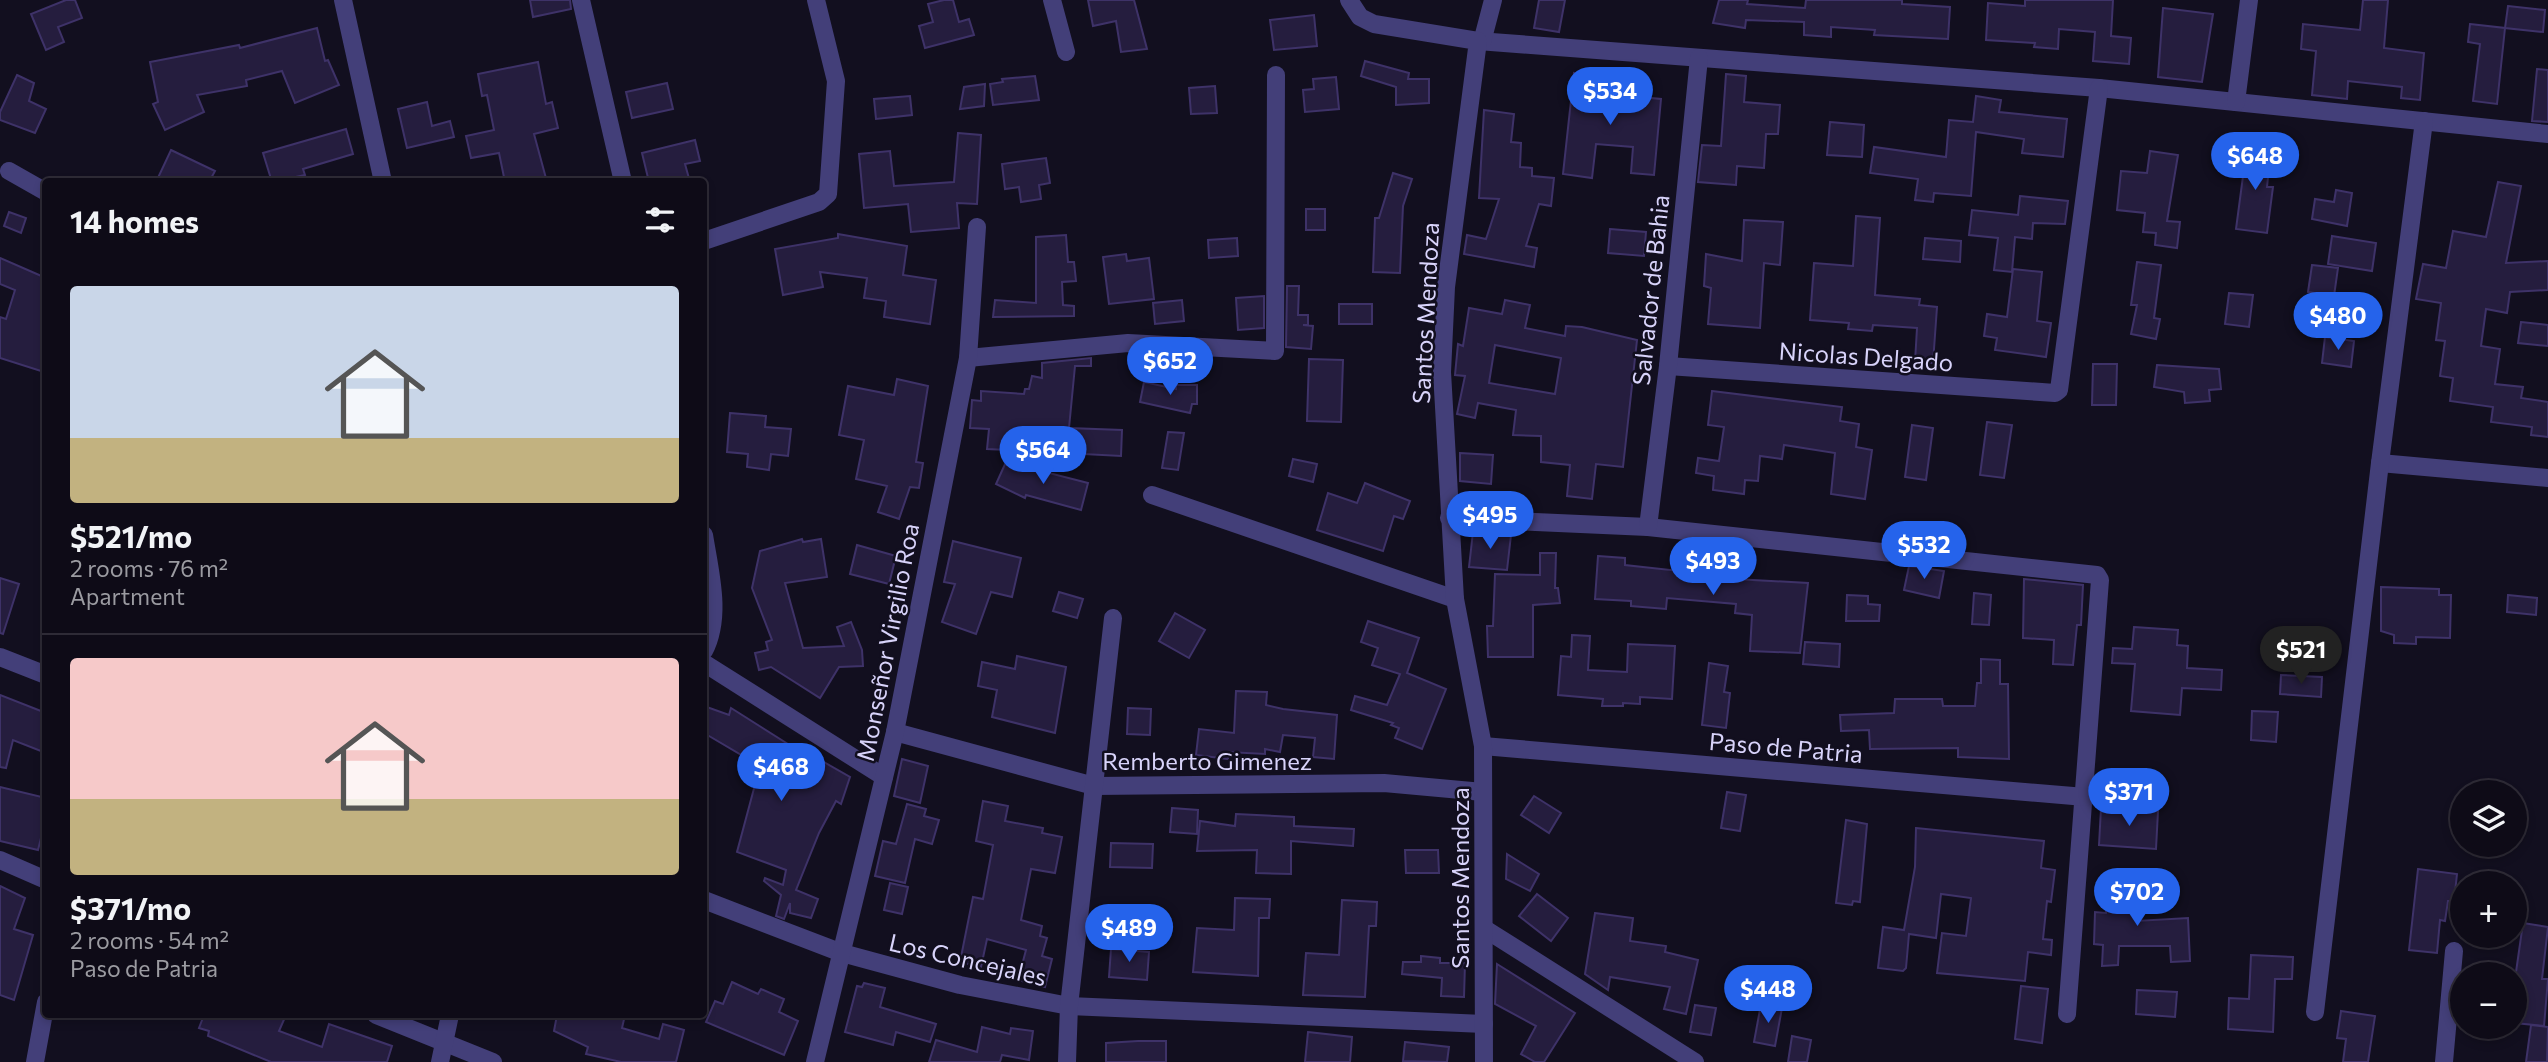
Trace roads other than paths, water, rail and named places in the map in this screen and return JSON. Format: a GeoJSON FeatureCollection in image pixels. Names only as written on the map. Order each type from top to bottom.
{"type":"FeatureCollection","features":[{"type":"Feature","properties":{"kind":"street"},"geometry":{"type":"LineString","coordinates":[[343,0],[382,178]]}},
{"type":"Feature","properties":{"kind":"street"},"geometry":{"type":"LineString","coordinates":[[581,0],[622,178]]}},
{"type":"Feature","properties":{"kind":"street"},"geometry":{"type":"LineString","coordinates":[[707,241],[819,202],[828,194],[836,81],[816,0]]}},
{"type":"Feature","properties":{"kind":"street"},"geometry":{"type":"LineString","coordinates":[[1052,0],[1066,52]]}},
{"type":"Feature","properties":{"kind":"street"},"geometry":{"type":"LineString","coordinates":[[1349,0],[1360,17],[1374,24],[1480,41],[2099,88],[2548,134]]}},
{"type":"Feature","properties":{"kind":"street","name":"Santos Mendoza"},"geometry":{"type":"LineString","coordinates":[[1484,1062],[1483,746],[1455,599],[1442,372],[1446,287],[1480,41],[1493,0]]}},
{"type":"Feature","properties":{"kind":"street"},"geometry":{"type":"LineString","coordinates":[[2235,102],[2249,0]]}},
{"type":"Feature","properties":{"kind":"street","name":"Salvador de Bahia"},"geometry":{"type":"LineString","coordinates":[[1648,527],[1668,366],[1699,58]]}},
{"type":"Feature","properties":{"kind":"street"},"geometry":{"type":"LineString","coordinates":[[968,358],[1128,343],[1275,351],[1276,75]]}},
{"type":"Feature","properties":{"kind":"street","name":"Nicolas Delgado"},"geometry":{"type":"LineString","coordinates":[[1668,366],[2050,395],[2059,390],[2099,88]]}},
{"type":"Feature","properties":{"kind":"street"},"geometry":{"type":"LineString","coordinates":[[2315,1012],[2380,463],[2424,121]]}},
{"type":"Feature","properties":{"kind":"street"},"geometry":{"type":"LineString","coordinates":[[9,171],[42,190]]}},
{"type":"Feature","properties":{"kind":"street","name":"Monseñor Virgilio Roa"},"geometry":{"type":"LineString","coordinates":[[816,1062],[895,732],[968,358],[977,227]]}},
{"type":"Feature","properties":{"kind":"street"},"geometry":{"type":"LineString","coordinates":[[2380,463],[2548,478]]}},
{"type":"Feature","properties":{"kind":"street"},"geometry":{"type":"LineString","coordinates":[[1152,495],[1455,599]]}},
{"type":"Feature","properties":{"kind":"street"},"geometry":{"type":"LineString","coordinates":[[1449,518],[1648,527],[2096,575],[2100,580],[2067,1014]]}},
{"type":"Feature","properties":{"kind":"street"},"geometry":{"type":"LineString","coordinates":[[707,559],[714,614],[711,637],[707,645]]}},
{"type":"Feature","properties":{"kind":"street","name":"Los Concejales"},"geometry":{"type":"LineString","coordinates":[[1068,1062],[1069,1006],[1112,618]]}},
{"type":"Feature","properties":{"kind":"street"},"geometry":{"type":"LineString","coordinates":[[0,657],[42,673]]}},
{"type":"Feature","properties":{"kind":"street"},"geometry":{"type":"LineString","coordinates":[[707,665],[884,777]]}},
{"type":"Feature","properties":{"kind":"street","name":"Remberto Gimenez"},"geometry":{"type":"LineString","coordinates":[[895,732],[1094,786],[1384,783],[1483,792]]}},
{"type":"Feature","properties":{"kind":"street","name":"Paso de Patria"},"geometry":{"type":"LineString","coordinates":[[1483,746],[2085,797]]}},
{"type":"Feature","properties":{"kind":"street"},"geometry":{"type":"LineString","coordinates":[[0,860],[42,878]]}},
{"type":"Feature","properties":{"kind":"street","name":"Los Concejales"},"geometry":{"type":"LineString","coordinates":[[707,901],[842,953],[960,985],[1069,1006],[1484,1024]]}},
{"type":"Feature","properties":{"kind":"street"},"geometry":{"type":"LineString","coordinates":[[1485,929],[1695,1062]]}},
{"type":"Feature","properties":{"kind":"street"},"geometry":{"type":"LineString","coordinates":[[2444,1062],[2454,951]]}},
{"type":"Feature","properties":{"kind":"street"},"geometry":{"type":"LineString","coordinates":[[35,1062],[43,1018]]}},
{"type":"Feature","properties":{"kind":"street"},"geometry":{"type":"LineString","coordinates":[[383,1018],[493,1062]]}},
{"type":"Feature","properties":{"kind":"street"},"geometry":{"type":"LineString","coordinates":[[440,1062],[449,1018]]}}]}
